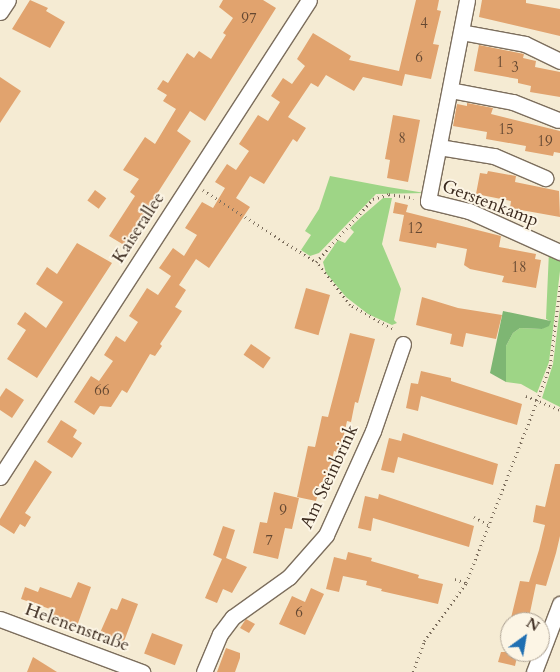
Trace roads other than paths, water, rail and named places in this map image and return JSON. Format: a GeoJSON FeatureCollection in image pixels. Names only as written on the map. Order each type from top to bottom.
{"type":"FeatureCollection","features":[{"type":"Feature","properties":{"kind":"street"},"geometry":{"type":"LineString","coordinates":[[0,12],[8,0]]}},
{"type":"Feature","properties":{"kind":"street","name":"Kaiserallee"},"geometry":{"type":"LineString","coordinates":[[0,477],[309,0]]}},
{"type":"Feature","properties":{"kind":"street","name":"Gerstenkamp"},"geometry":{"type":"LineString","coordinates":[[467,0],[428,201],[469,212],[560,252]]}},
{"type":"Feature","properties":{"kind":"street"},"geometry":{"type":"LineString","coordinates":[[461,32],[525,44],[560,61]]}},
{"type":"Feature","properties":{"kind":"street"},"geometry":{"type":"LineString","coordinates":[[450,90],[513,102],[558,120]]}},
{"type":"Feature","properties":{"kind":"street"},"geometry":{"type":"LineString","coordinates":[[439,147],[494,156],[545,178]]}},
{"type":"Feature","properties":{"kind":"street","name":"Am Steinbrink"},"geometry":{"type":"LineString","coordinates":[[204,672],[220,634],[233,617],[289,577],[326,535],[374,431],[403,344]]}},
{"type":"Feature","properties":{"kind":"street"},"geometry":{"type":"LineString","coordinates":[[534,672],[560,604]]}},
{"type":"Feature","properties":{"kind":"street","name":"Helenenstraße"},"geometry":{"type":"LineString","coordinates":[[0,619],[142,672]]}}]}
